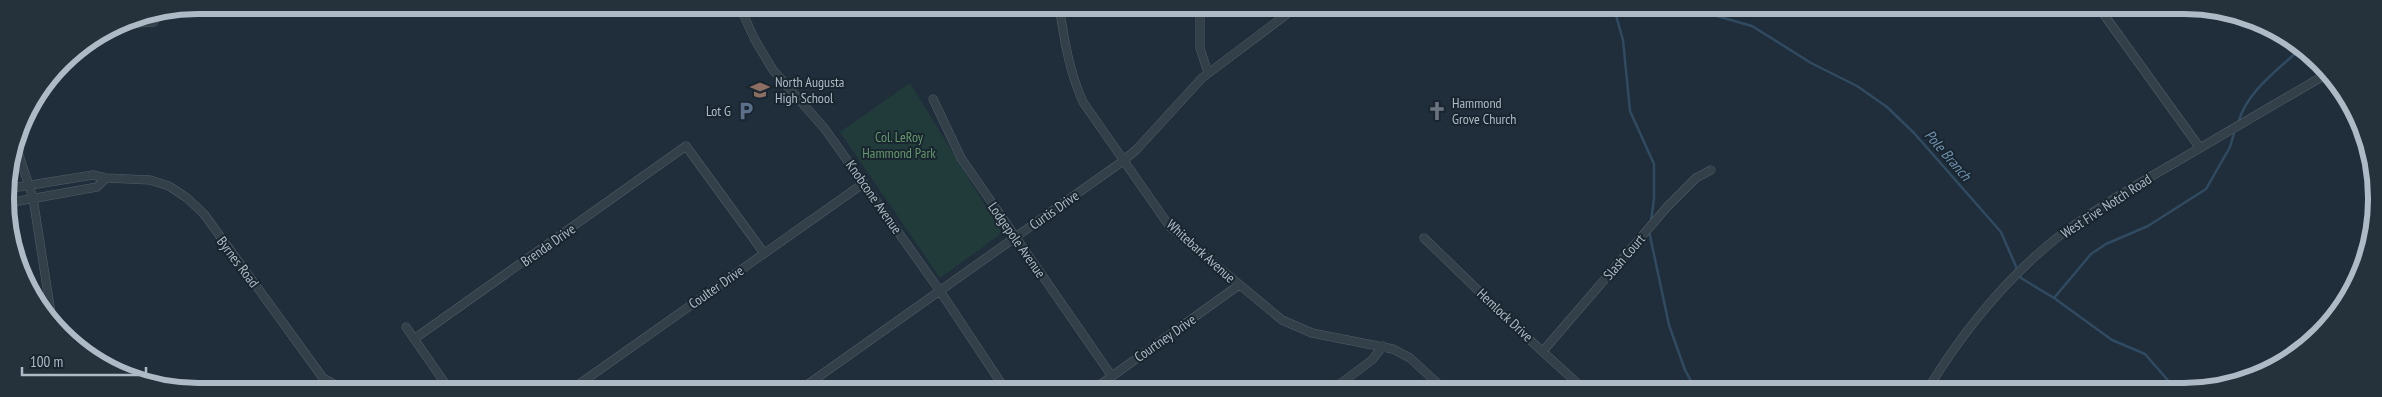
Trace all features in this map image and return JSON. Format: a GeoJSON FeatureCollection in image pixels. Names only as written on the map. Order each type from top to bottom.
{"type":"FeatureCollection","features":[{"type":"Feature","properties":{"kind":"street","name":"Knobcone Avenue"},"geometry":{"type":"LineString","coordinates":[[744,14],[755,40],[773,70],[825,129],[940,292],[1001,383]]}},
{"type":"Feature","properties":{"kind":"street","name":"Whitebark Avenue"},"geometry":{"type":"LineString","coordinates":[[1060,14],[1066,56],[1073,81],[1083,102],[1170,227],[1282,320],[1294,327],[1324,336],[1383,346],[1410,358],[1437,383]]}},
{"type":"Feature","properties":{"kind":"street"},"geometry":{"type":"LineString","coordinates":[[1200,14],[1200,48],[1208,73]]}},
{"type":"Feature","properties":{"kind":"street","name":"Curtis Drive"},"geometry":{"type":"LineString","coordinates":[[809,383],[1123,161],[1137,149],[1189,90],[1208,73],[1287,14]]}},
{"type":"Feature","properties":{"kind":"street"},"geometry":{"type":"LineString","coordinates":[[2103,14],[2200,148]]}},
{"type":"Feature","properties":{"kind":"street"},"geometry":{"type":"LineString","coordinates":[[143,23],[154,22]]}},
{"type":"Feature","properties":{"kind":"street","name":"West Five Notch Road"},"geometry":{"type":"LineString","coordinates":[[1931,383],[1947,356],[2002,290],[2057,238],[2100,208],[2322,77]]}},
{"type":"Feature","properties":{"kind":"street","name":"Lodgepole Avenue"},"geometry":{"type":"LineString","coordinates":[[933,99],[960,158],[1111,375]]}},
{"type":"Feature","properties":{"kind":"street","name":"Brenda Drive"},"geometry":{"type":"LineString","coordinates":[[414,339],[686,146],[764,253]]}},
{"type":"Feature","properties":{"kind":"street"},"geometry":{"type":"LineString","coordinates":[[19,154],[33,198],[50,309]]}},
{"type":"Feature","properties":{"kind":"street","name":"Slash Court"},"geometry":{"type":"LineString","coordinates":[[1543,351],[1667,207],[1696,178],[1711,170]]}},
{"type":"Feature","properties":{"kind":"street","name":"Byrnes Road"},"geometry":{"type":"LineString","coordinates":[[14,188],[93,175],[106,178],[150,180],[170,186],[187,198],[204,214],[319,374],[328,382]]}},
{"type":"Feature","properties":{"kind":"street"},"geometry":{"type":"LineString","coordinates":[[14,202],[97,187],[106,178]]}},
{"type":"Feature","properties":{"kind":"street","name":"Coulter Drive"},"geometry":{"type":"LineString","coordinates":[[581,383],[864,183]]}},
{"type":"Feature","properties":{"kind":"street","name":"Hemlock Drive"},"geometry":{"type":"LineString","coordinates":[[1424,238],[1520,331],[1577,383]]}},
{"type":"Feature","properties":{"kind":"street","name":"Courtney Drive"},"geometry":{"type":"LineString","coordinates":[[1101,383],[1239,285]]}},
{"type":"Feature","properties":{"kind":"street"},"geometry":{"type":"LineString","coordinates":[[406,327],[445,383]]}},
{"type":"Feature","properties":{"kind":"street"},"geometry":{"type":"LineString","coordinates":[[1340,383],[1372,360],[1383,346]]}},
{"type":"Feature","properties":{"kind":"green space","name":"Col. LeRoy Hammond Park"},"geometry":{"type":"Polygon","coordinates":[[[910,83],[1002,233],[940,278],[840,132],[910,83]]]}},
{"type":"Feature","properties":{"kind":"waterway"},"geometry":{"type":"LineString","coordinates":[[1616,14],[1623,40],[1630,111],[1654,164],[1654,199],[1651,221]]}},
{"type":"Feature","properties":{"kind":"waterway","name":"Pole Branch"},"geometry":{"type":"LineString","coordinates":[[1710,14],[1752,26],[1811,63],[1857,86],[1887,107],[1914,133],[2001,232],[2021,278],[2054,298],[2112,340],[2145,354],[2170,383]]}},
{"type":"Feature","properties":{"kind":"waterway"},"geometry":{"type":"LineString","coordinates":[[2238,123],[2248,101],[2256,91],[2296,52]]}},
{"type":"Feature","properties":{"kind":"waterway"},"geometry":{"type":"LineString","coordinates":[[2054,298],[2091,254],[2106,244],[2148,226],[2206,189],[2230,147],[2235,130]]}},
{"type":"Feature","properties":{"kind":"waterway"},"geometry":{"type":"LineString","coordinates":[[1649,231],[1669,325],[1685,370],[1692,383]]}},
{"type":"Feature","properties":{"kind":"place","name":"North Augusta High School"},"geometry":{"type":"Point","coordinates":[760,90]}},
{"type":"Feature","properties":{"kind":"place","name":"Lot G"},"geometry":{"type":"Point","coordinates":[746,111]}},
{"type":"Feature","properties":{"kind":"place","name":"Hammond Grove Church"},"geometry":{"type":"Point","coordinates":[1437,111]}}]}
